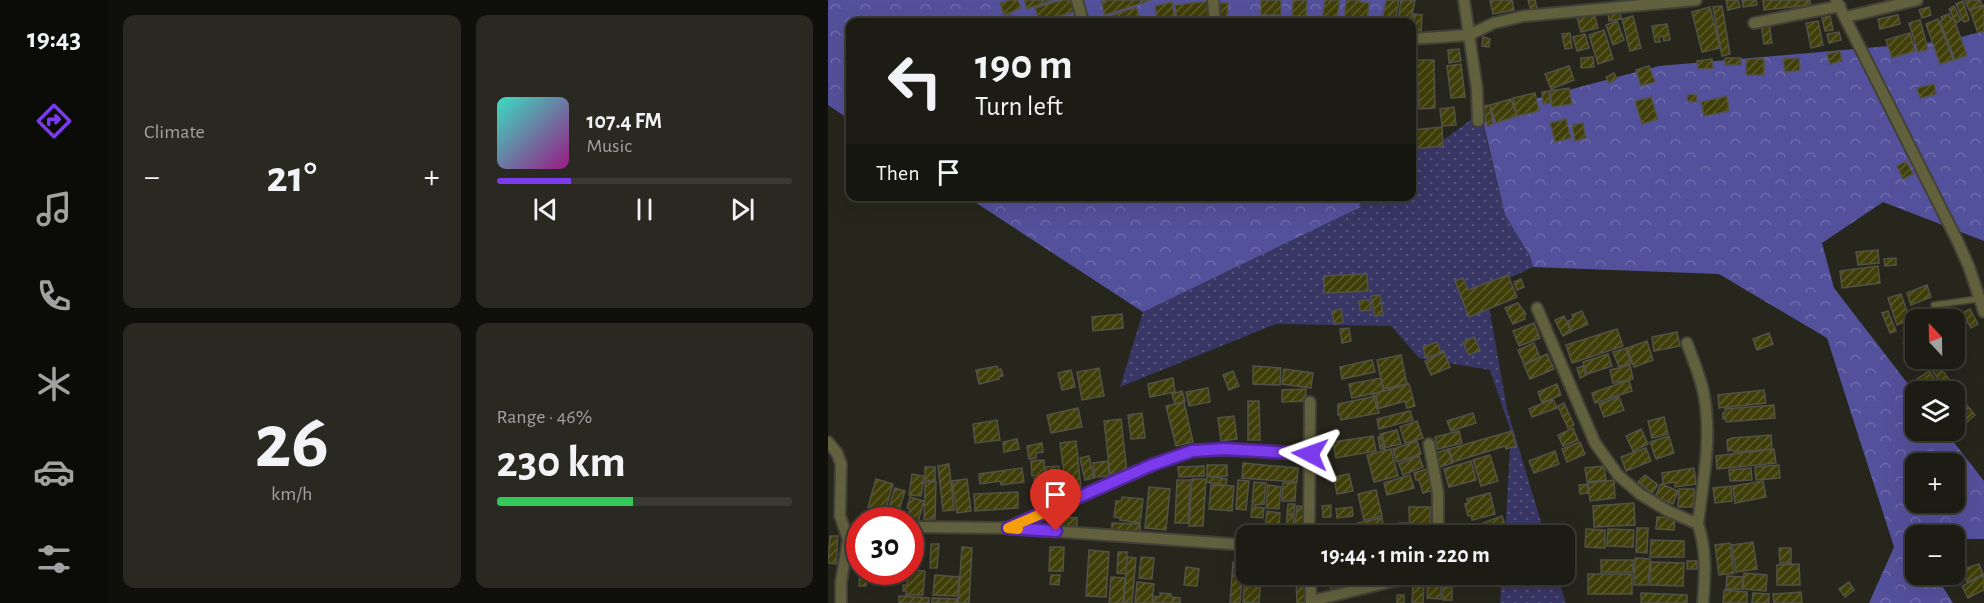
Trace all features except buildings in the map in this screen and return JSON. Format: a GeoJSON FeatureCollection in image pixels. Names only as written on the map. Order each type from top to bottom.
{"type":"FeatureCollection","features":[{"type":"Feature","properties":{"kind":"street"},"geometry":{"type":"LineString","coordinates":[[1077,0],[1082,18]]}},
{"type":"Feature","properties":{"kind":"street"},"geometry":{"type":"LineString","coordinates":[[1213,0],[1215,18]]}},
{"type":"Feature","properties":{"kind":"street"},"geometry":{"type":"LineString","coordinates":[[1464,0],[1477,90],[1478,121]]}},
{"type":"Feature","properties":{"kind":"street"},"geometry":{"type":"LineString","coordinates":[[1416,39],[1469,34],[1494,23],[1524,16],[1696,0]]}},
{"type":"Feature","properties":{"kind":"street"},"geometry":{"type":"LineString","coordinates":[[1846,17],[1917,0]]}},
{"type":"Feature","properties":{"kind":"street"},"geometry":{"type":"LineString","coordinates":[[1754,23],[1838,3],[1957,240],[1984,312]]}},
{"type":"Feature","properties":{"kind":"street"},"geometry":{"type":"LineString","coordinates":[[1537,308],[1595,443],[1618,475],[1640,494],[1668,511],[1698,524]]}},
{"type":"Feature","properties":{"kind":"street"},"geometry":{"type":"LineString","coordinates":[[1687,343],[1704,393],[1708,425],[1707,454],[1698,524],[1704,543],[1703,603]]}},
{"type":"Feature","properties":{"kind":"street"},"geometry":{"type":"LineString","coordinates":[[1309,525],[1311,402]]}},
{"type":"Feature","properties":{"kind":"street"},"geometry":{"type":"LineString","coordinates":[[828,442],[837,453],[841,464],[840,516],[846,533]]}},
{"type":"Feature","properties":{"kind":"street"},"geometry":{"type":"LineString","coordinates":[[1429,444],[1438,493],[1438,525]]}},
{"type":"Feature","properties":{"kind":"street"},"geometry":{"type":"LineString","coordinates":[[1008,528],[1152,465],[1192,451],[1224,449],[1310,454]]}},
{"type":"Feature","properties":{"kind":"street"},"geometry":{"type":"LineString","coordinates":[[924,527],[1008,528],[1236,544]]}},
{"type":"Feature","properties":{"kind":"street"},"geometry":{"type":"LineString","coordinates":[[841,603],[841,582],[846,551]]}},
{"type":"Feature","properties":{"kind":"street"},"geometry":{"type":"LineString","coordinates":[[1310,585],[1311,602],[1378,585]]}},
{"type":"Feature","properties":{"kind":"lane"},"geometry":{"type":"LineString","coordinates":[[1934,305],[1978,299]]}},
{"type":"Feature","properties":{"kind":"shaded area"},"geometry":{"type":"Polygon","coordinates":[[[1480,113],[1505,215],[1530,256],[1533,267],[1486,289],[1507,409],[1542,525],[1506,525],[1511,432],[1490,370],[1419,358],[1391,326],[1276,324],[1120,387],[1143,312],[1359,208],[1360,201],[1416,201],[1416,139],[1442,141],[1480,113]]]}},
{"type":"Feature","properties":{"kind":"shaded area"},"geometry":{"type":"Polygon","coordinates":[[[1501,585],[1560,585],[1566,603],[1500,603],[1501,585]]]}},
{"type":"Feature","properties":{"kind":"green space"},"geometry":{"type":"Polygon","coordinates":[[[828,0],[1391,0],[1388,18],[846,18],[846,117],[828,105],[828,0]]]}},
{"type":"Feature","properties":{"kind":"green space"},"geometry":{"type":"Polygon","coordinates":[[[1984,31],[1984,241],[1883,202],[1822,243],[1834,288],[1906,381],[1905,441],[1953,441],[1962,453],[1905,453],[1905,513],[1965,513],[1965,457],[1984,481],[1984,539],[1965,539],[1965,525],[1905,525],[1905,585],[1942,585],[1953,603],[1869,603],[1894,547],[1827,338],[1719,274],[1533,267],[1530,256],[1505,215],[1481,113],[1659,66],[1946,41],[1984,31]]]}},
{"type":"Feature","properties":{"kind":"green space"},"geometry":{"type":"Polygon","coordinates":[[[973,201],[1360,201],[1359,208],[1143,312],[973,201]]]}},
{"type":"Feature","properties":{"kind":"slow traffic"},"geometry":{"type":"LineString","coordinates":[[1018,529],[1008,528],[1067,503]]}},
{"type":"Feature","properties":{"kind":"route"},"geometry":{"type":"LineString","coordinates":[[1056,531],[1008,528],[1152,465],[1192,451],[1224,449],[1310,454]]}}]}
